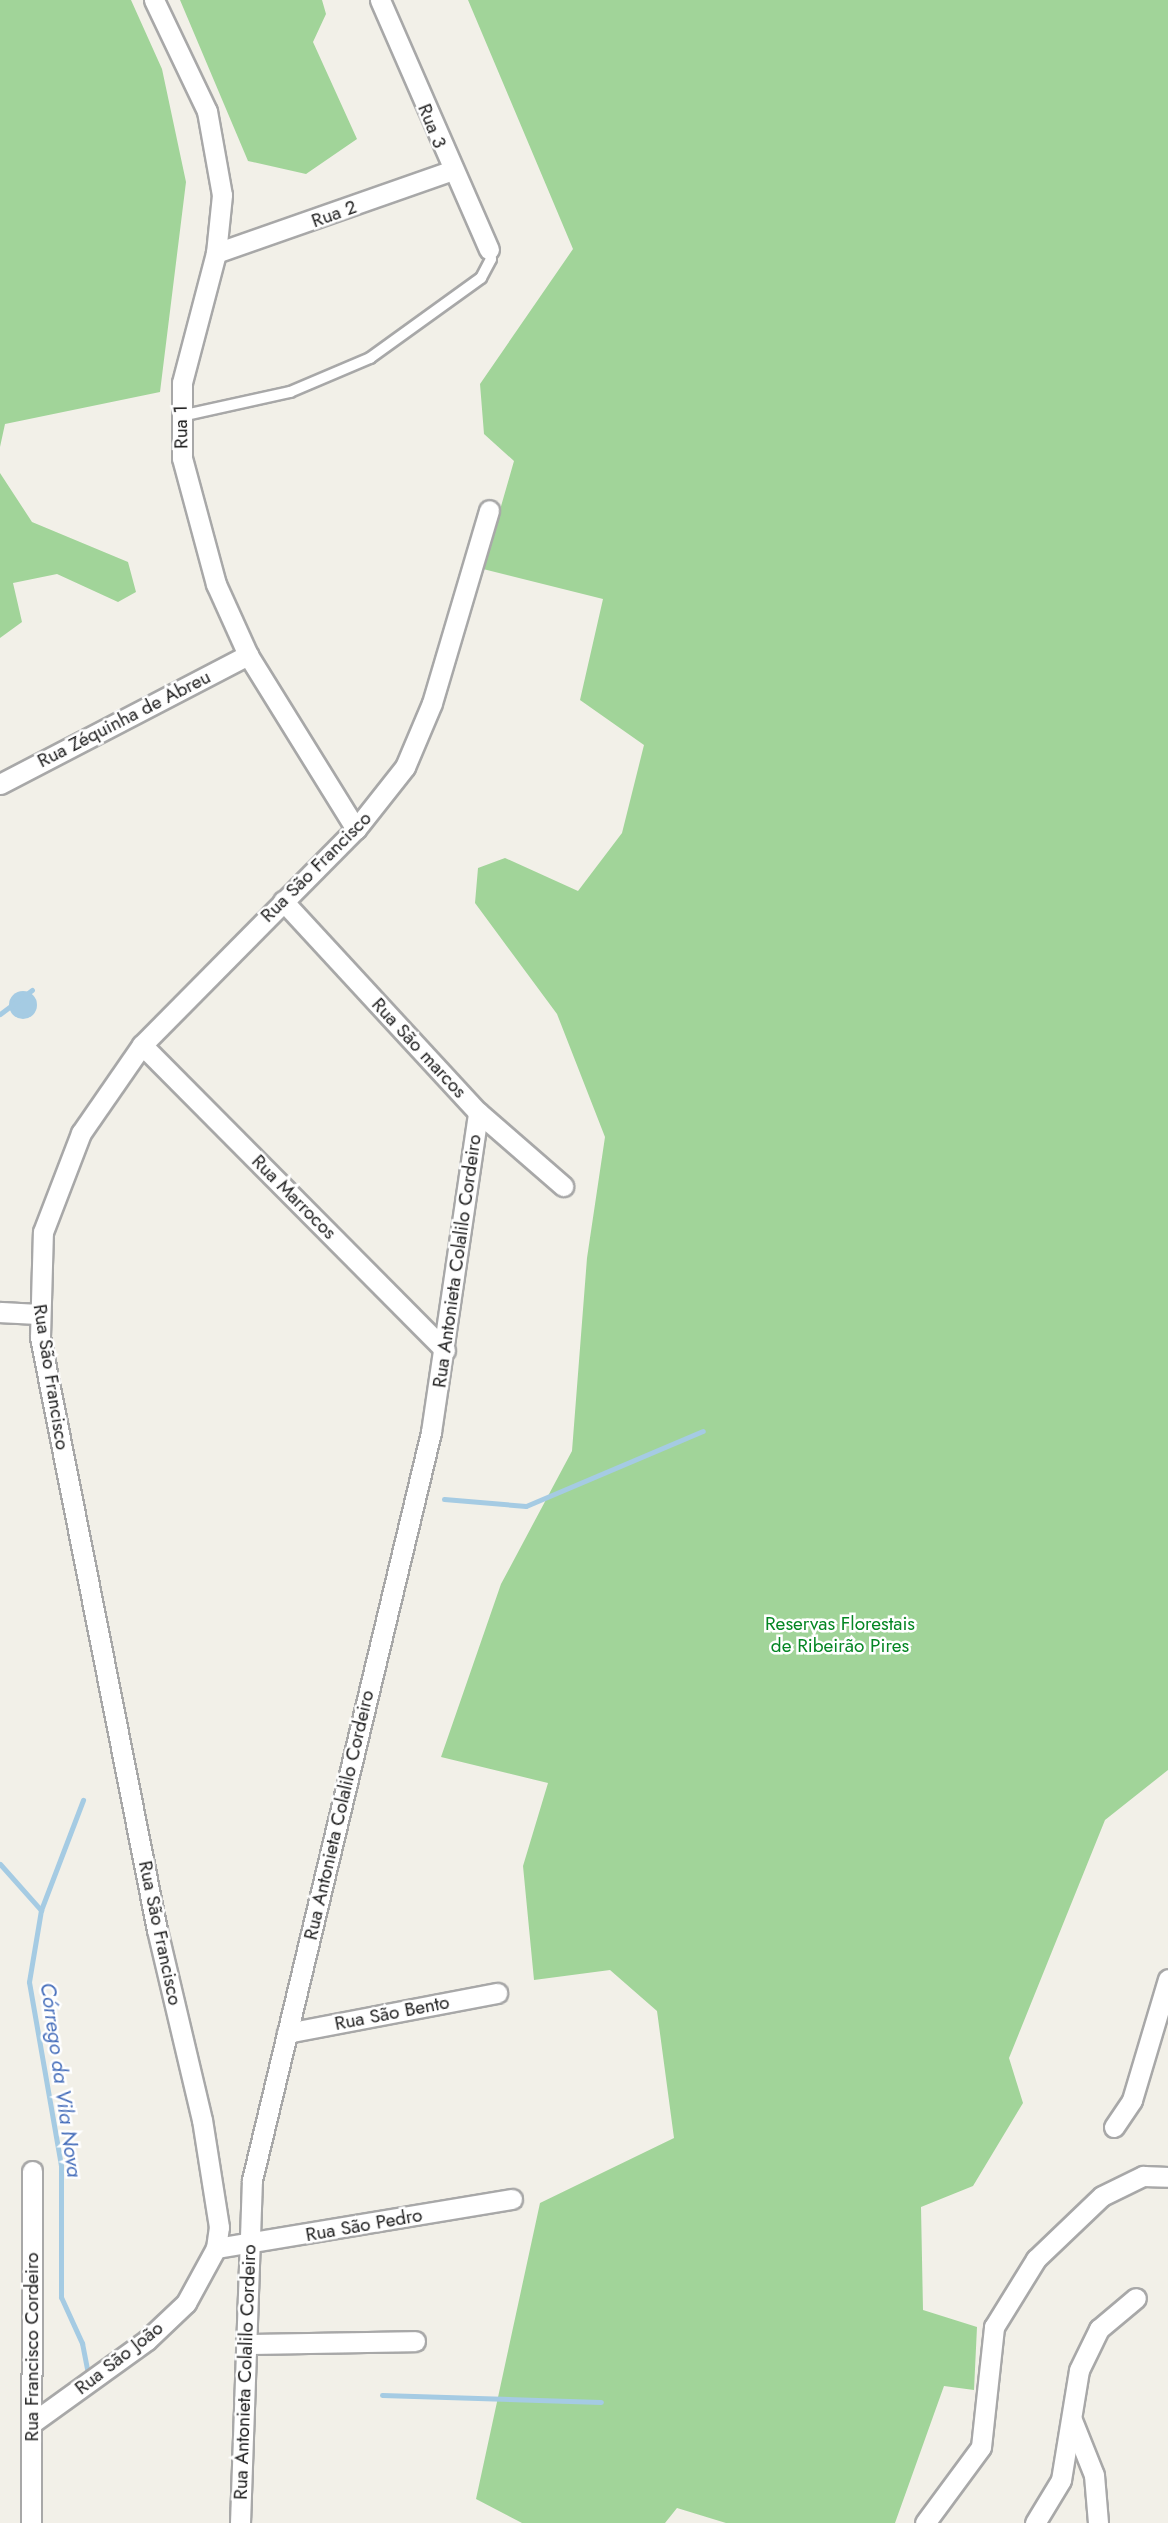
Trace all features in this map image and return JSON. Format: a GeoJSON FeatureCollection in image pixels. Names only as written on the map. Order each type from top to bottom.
{"type":"FeatureCollection","features":[{"type":"Feature","properties":{"kind":"street","name":"Rua 1"},"geometry":{"type":"LineString","coordinates":[[154,0],[214,138],[222,195],[216,253],[177,417],[208,559],[248,655],[356,829]]}},
{"type":"Feature","properties":{"kind":"street","name":"Rua 3"},"geometry":{"type":"LineString","coordinates":[[380,0],[450,171],[489,249]]}},
{"type":"Feature","properties":{"kind":"street","name":"Rua 2"},"geometry":{"type":"LineString","coordinates":[[216,253],[450,171]]}},
{"type":"Feature","properties":{"kind":"street","name":"Rua São Francisco"},"geometry":{"type":"LineString","coordinates":[[216,2248],[219,2207],[202,2120],[158,1930],[38,1314],[38,1271],[55,1190],[81,1133],[142,1045],[356,829],[389,792],[418,742],[489,510]]}},
{"type":"Feature","properties":{"kind":"street","name":"Rua Zéquinha de Abreu"},"geometry":{"type":"LineString","coordinates":[[0,784],[248,655]]}},
{"type":"Feature","properties":{"kind":"street","name":"Rua São marcos"},"geometry":{"type":"LineString","coordinates":[[283,901],[478,1111],[563,1186]]}},
{"type":"Feature","properties":{"kind":"street","name":"Rua Marrocos"},"geometry":{"type":"LineString","coordinates":[[142,1045],[445,1350]]}},
{"type":"Feature","properties":{"kind":"street","name":"Rua Antonieta Colalilo Cordeiro"},"geometry":{"type":"LineString","coordinates":[[240,2523],[252,2180],[445,1350],[478,1111]]}},
{"type":"Feature","properties":{"kind":"street"},"geometry":{"type":"LineString","coordinates":[[0,1312],[38,1314]]}},
{"type":"Feature","properties":{"kind":"street"},"geometry":{"type":"LineString","coordinates":[[1114,2127],[1132,2100],[1168,1979]]}},
{"type":"Feature","properties":{"kind":"street","name":"Rua São Bento"},"geometry":{"type":"LineString","coordinates":[[287,2033],[497,1993]]}},
{"type":"Feature","properties":{"kind":"street","name":"Rua Francisco Cordeiro"},"geometry":{"type":"LineString","coordinates":[[31,2523],[32,2171]]}},
{"type":"Feature","properties":{"kind":"street"},"geometry":{"type":"LineString","coordinates":[[925,2523],[981,2447],[994,2327],[1036,2259],[1102,2196],[1143,2176],[1168,2177]]}},
{"type":"Feature","properties":{"kind":"street","name":"Rua São Pedro"},"geometry":{"type":"LineString","coordinates":[[216,2248],[512,2199]]}},
{"type":"Feature","properties":{"kind":"street","name":"Rua São João"},"geometry":{"type":"LineString","coordinates":[[32,2423],[147,2340],[186,2303],[216,2248]]}},
{"type":"Feature","properties":{"kind":"street"},"geometry":{"type":"LineString","coordinates":[[1035,2523],[1061,2480],[1079,2370],[1099,2329],[1136,2298]]}},
{"type":"Feature","properties":{"kind":"street"},"geometry":{"type":"LineString","coordinates":[[246,2344],[415,2341]]}},
{"type":"Feature","properties":{"kind":"street"},"geometry":{"type":"LineString","coordinates":[[1072,2420],[1094,2475],[1098,2523]]}},
{"type":"Feature","properties":{"kind":"lane"},"geometry":{"type":"LineString","coordinates":[[177,417],[290,392],[370,358],[481,278],[491,260],[489,249]]}},
{"type":"Feature","properties":{"kind":"green space"},"geometry":{"type":"Polygon","coordinates":[[[0,0],[131,0],[162,69],[186,182],[160,392],[5,424],[0,447],[0,0]]]}},
{"type":"Feature","properties":{"kind":"green space"},"geometry":{"type":"Polygon","coordinates":[[[180,0],[322,0],[326,14],[313,42],[357,139],[306,174],[248,161],[180,0]]]}},
{"type":"Feature","properties":{"kind":"green space","name":"Reservas Florestais de Ribeirão Pires"},"geometry":{"type":"Polygon","coordinates":[[[468,0],[1168,0],[1168,1770],[1105,1820],[1009,2058],[1023,2103],[973,2186],[921,2207],[923,2310],[977,2327],[974,2390],[944,2386],[895,2523],[726,2523],[677,2508],[665,2523],[522,2523],[476,2499],[540,2203],[674,2138],[657,2011],[610,1970],[534,1980],[523,1866],[548,1783],[441,1757],[501,1584],[572,1451],[587,1258],[605,1137],[557,1014],[475,903],[478,868],[505,858],[578,891],[622,833],[644,745],[580,700],[603,599],[483,569],[514,461],[484,434],[480,384],[573,249],[468,0]]]}},
{"type":"Feature","properties":{"kind":"green space"},"geometry":{"type":"Polygon","coordinates":[[[0,473],[32,522],[128,562],[136,592],[118,602],[57,574],[13,583],[22,622],[0,638],[0,473]]]}},
{"type":"Feature","properties":{"kind":"water"},"geometry":{"type":"Polygon","coordinates":[[[23,991],[33,995],[37,1005],[33,1015],[23,1019],[13,1015],[9,1005],[13,995],[23,991]]]}},
{"type":"Feature","properties":{"kind":"waterway","name":"Córrego da Vila Nova"},"geometry":{"type":"LineString","coordinates":[[0,1014],[32,990]]}},
{"type":"Feature","properties":{"kind":"waterway","name":"Córrego da Vila Nova"},"geometry":{"type":"LineString","coordinates":[[444,1499],[526,1506],[703,1431]]}},
{"type":"Feature","properties":{"kind":"waterway","name":"Córrego da Vila Nova"},"geometry":{"type":"LineString","coordinates":[[41,1910],[83,1800]]}},
{"type":"Feature","properties":{"kind":"waterway","name":"Córrego da Vila Nova"},"geometry":{"type":"LineString","coordinates":[[0,1864],[41,1910],[29,1982],[61,2165],[61,2297],[82,2343],[88,2375]]}},
{"type":"Feature","properties":{"kind":"waterway","name":"Córrego da Vila Nova"},"geometry":{"type":"LineString","coordinates":[[382,2395],[601,2402]]}}]}
